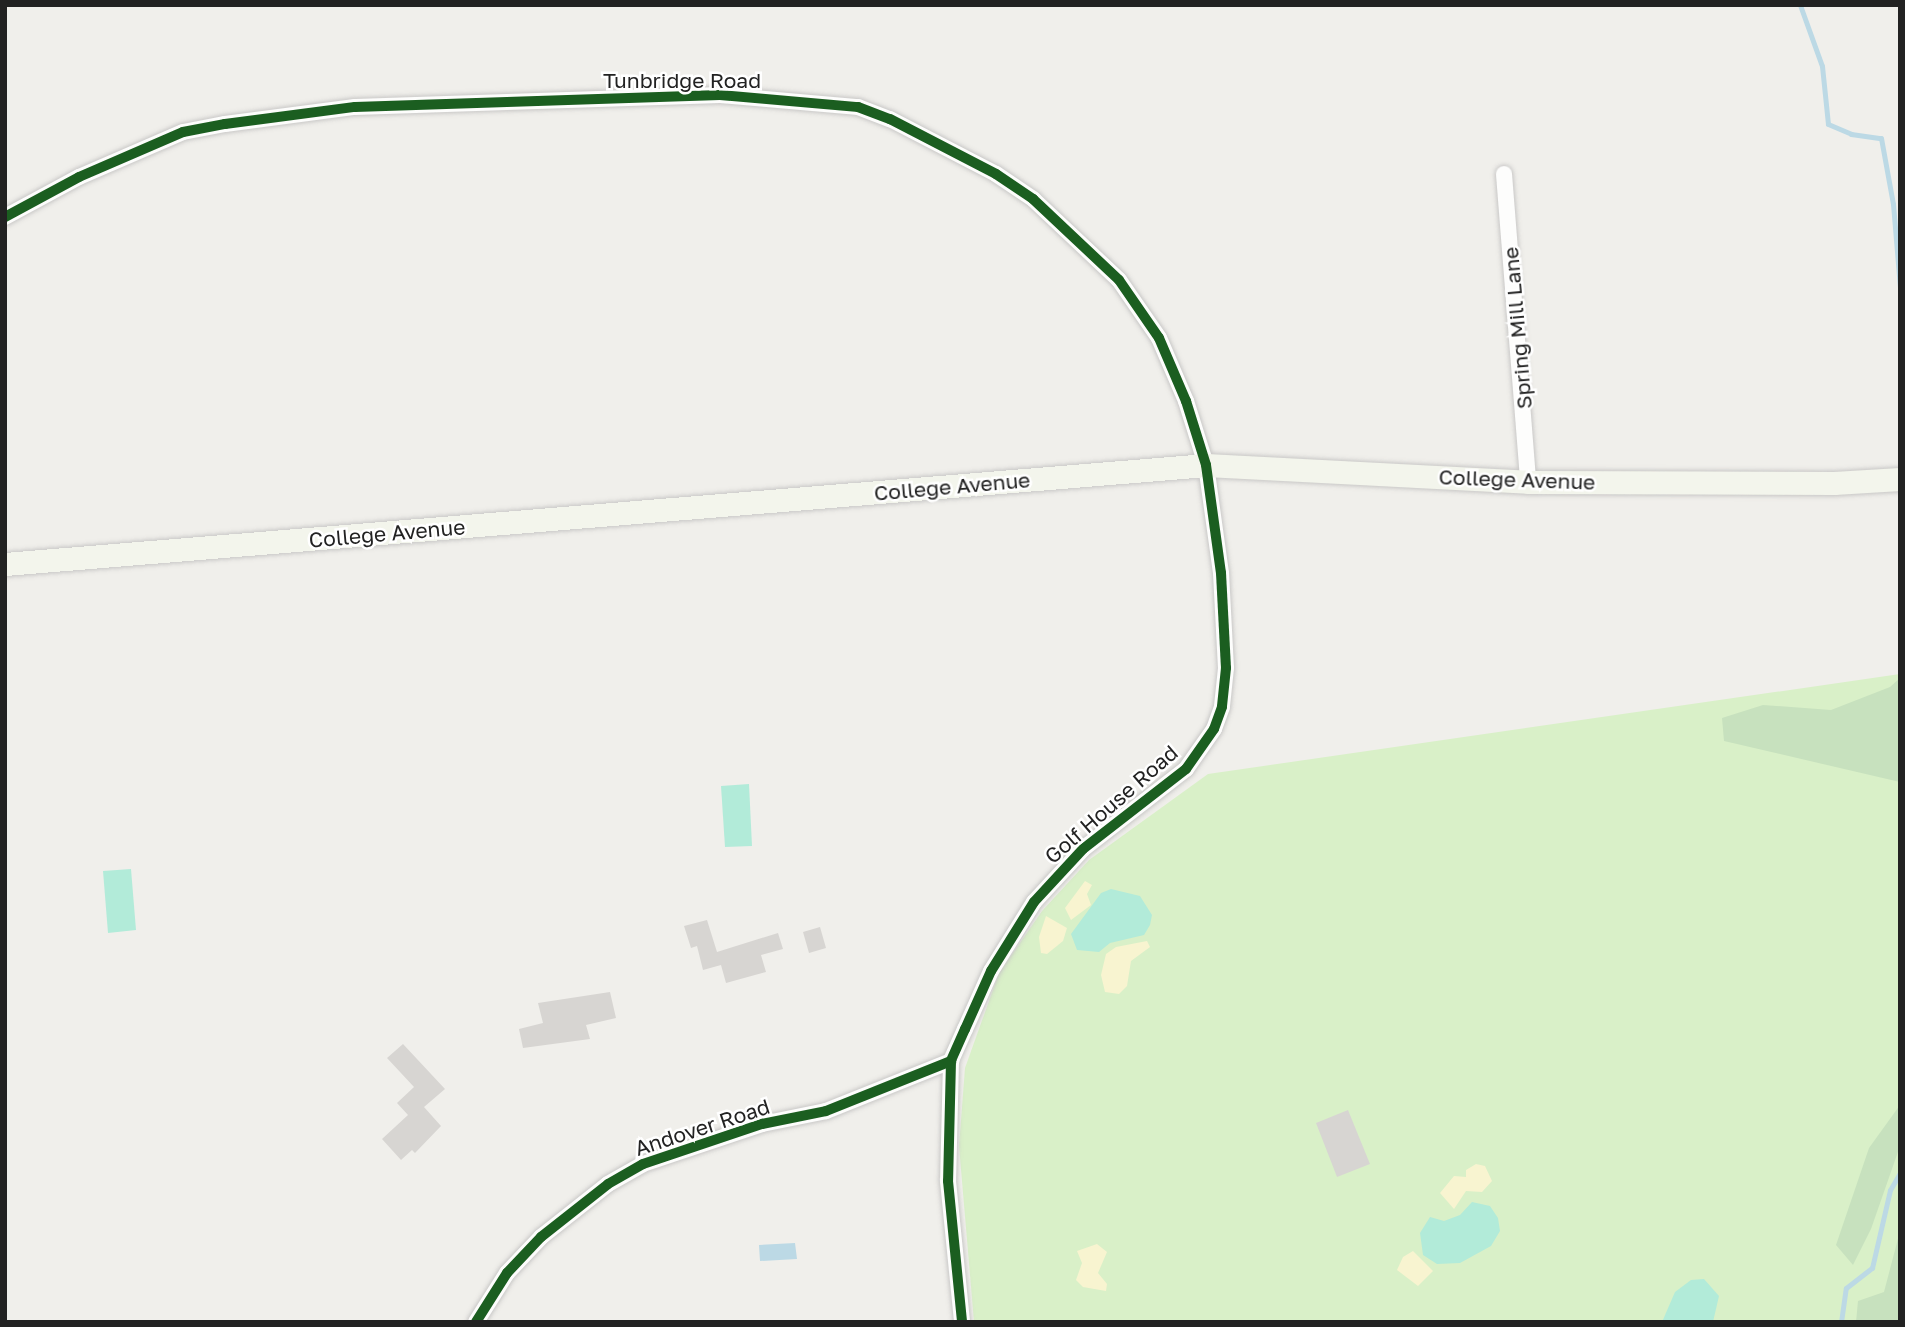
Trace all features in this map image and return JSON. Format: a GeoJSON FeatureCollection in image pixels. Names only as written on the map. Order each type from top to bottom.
{"type":"FeatureCollection","features":[{"type":"Feature","properties":{"kind":"main road","name":"College Avenue"},"geometry":{"type":"LineString","coordinates":[[5,564],[1206,465],[1528,482],[1834,483],[1900,478]]}},
{"type":"Feature","properties":{"kind":"street","name":"Tunbridge Road"},"geometry":{"type":"LineString","coordinates":[[5,217],[79,177],[183,132],[286,115],[355,107],[720,95],[859,107],[943,145],[1014,186],[1119,280],[1159,338],[1186,401],[1206,465]]}},
{"type":"Feature","properties":{"kind":"street","name":"Spring Mill Lane"},"geometry":{"type":"LineString","coordinates":[[1504,174],[1528,482]]}},
{"type":"Feature","properties":{"kind":"street","name":"Golf House Road"},"geometry":{"type":"LineString","coordinates":[[962,1322],[948,1181],[951,1061],[991,971],[1034,902],[1083,849],[1186,769],[1214,729],[1226,668],[1221,573],[1206,465]]}},
{"type":"Feature","properties":{"kind":"street","name":"Andover Road"},"geometry":{"type":"LineString","coordinates":[[476,1322],[507,1273],[541,1237],[584,1201],[643,1164],[762,1124],[826,1111],[951,1061]]}},
{"type":"Feature","properties":{"kind":"green space"},"geometry":{"type":"Polygon","coordinates":[[[1900,674],[1900,1322],[974,1322],[959,1146],[965,1068],[999,973],[1042,911],[1089,860],[1208,774],[1900,674]]]}},
{"type":"Feature","properties":{"kind":"green space"},"geometry":{"type":"Polygon","coordinates":[[[1900,678],[1900,782],[1724,741],[1722,718],[1763,705],[1831,710],[1890,687],[1900,678]]]}},
{"type":"Feature","properties":{"kind":"green space"},"geometry":{"type":"Polygon","coordinates":[[[749,784],[752,846],[725,847],[721,786],[749,784]]]}},
{"type":"Feature","properties":{"kind":"green space"},"geometry":{"type":"Polygon","coordinates":[[[131,869],[136,930],[108,933],[103,871],[131,869]]]}},
{"type":"Feature","properties":{"kind":"green space"},"geometry":{"type":"Polygon","coordinates":[[[1111,889],[1140,896],[1152,915],[1150,925],[1144,935],[1110,943],[1099,952],[1077,950],[1071,934],[1101,893],[1111,889]]]}},
{"type":"Feature","properties":{"kind":"green space"},"geometry":{"type":"Polygon","coordinates":[[[1900,1105],[1900,1146],[1871,1229],[1853,1265],[1836,1245],[1869,1148],[1900,1105]]]}},
{"type":"Feature","properties":{"kind":"green space"},"geometry":{"type":"Polygon","coordinates":[[[1472,1202],[1490,1206],[1498,1218],[1500,1231],[1491,1246],[1460,1263],[1437,1264],[1423,1255],[1420,1233],[1430,1217],[1444,1221],[1460,1215],[1472,1202]]]}},
{"type":"Feature","properties":{"kind":"green space"},"geometry":{"type":"Polygon","coordinates":[[[1900,1231],[1900,1322],[1856,1322],[1858,1301],[1884,1292],[1900,1231]]]}},
{"type":"Feature","properties":{"kind":"green space"},"geometry":{"type":"Polygon","coordinates":[[[1704,1279],[1719,1296],[1713,1322],[1662,1322],[1675,1292],[1691,1280],[1704,1279]]]}},
{"type":"Feature","properties":{"kind":"sand"},"geometry":{"type":"Polygon","coordinates":[[[1085,881],[1092,885],[1087,894],[1091,905],[1071,920],[1065,908],[1085,881]]]}},
{"type":"Feature","properties":{"kind":"sand"},"geometry":{"type":"Polygon","coordinates":[[[1046,916],[1067,928],[1063,941],[1047,954],[1041,953],[1039,937],[1046,916]]]}},
{"type":"Feature","properties":{"kind":"sand"},"geometry":{"type":"Polygon","coordinates":[[[1147,941],[1150,947],[1131,961],[1127,986],[1119,994],[1105,992],[1101,975],[1106,954],[1116,947],[1147,941]]]}},
{"type":"Feature","properties":{"kind":"sand"},"geometry":{"type":"Polygon","coordinates":[[[1476,1164],[1485,1166],[1492,1181],[1482,1192],[1466,1191],[1454,1209],[1440,1193],[1454,1176],[1466,1177],[1466,1170],[1476,1164]]]}},
{"type":"Feature","properties":{"kind":"sand"},"geometry":{"type":"Polygon","coordinates":[[[1097,1244],[1107,1252],[1098,1273],[1107,1284],[1106,1291],[1083,1287],[1076,1280],[1082,1263],[1077,1251],[1097,1244]]]}},
{"type":"Feature","properties":{"kind":"sand"},"geometry":{"type":"Polygon","coordinates":[[[1413,1251],[1433,1271],[1418,1286],[1397,1270],[1403,1257],[1413,1251]]]}},
{"type":"Feature","properties":{"kind":"water"},"geometry":{"type":"Polygon","coordinates":[[[795,1243],[797,1259],[760,1261],[759,1245],[795,1243]]]}},
{"type":"Feature","properties":{"kind":"building"},"geometry":{"type":"Polygon","coordinates":[[[707,920],[717,952],[778,933],[783,949],[761,955],[766,972],[726,983],[721,965],[703,970],[697,946],[691,948],[684,926],[707,920]]]}},
{"type":"Feature","properties":{"kind":"building"},"geometry":{"type":"Polygon","coordinates":[[[820,927],[826,948],[809,953],[803,932],[820,927]]]}},
{"type":"Feature","properties":{"kind":"building"},"geometry":{"type":"Polygon","coordinates":[[[610,992],[616,1018],[586,1025],[590,1039],[523,1048],[519,1029],[543,1023],[538,1003],[610,992]]]}},
{"type":"Feature","properties":{"kind":"building"},"geometry":{"type":"Polygon","coordinates":[[[403,1044],[445,1089],[424,1107],[441,1126],[415,1153],[412,1150],[401,1160],[382,1139],[408,1115],[397,1103],[414,1087],[387,1058],[403,1044]]]}},
{"type":"Feature","properties":{"kind":"building"},"geometry":{"type":"Polygon","coordinates":[[[1348,1110],[1370,1164],[1337,1177],[1316,1123],[1348,1110]]]}},
{"type":"Feature","properties":{"kind":"waterway"},"geometry":{"type":"LineString","coordinates":[[1800,5],[1822,66],[1828,124],[1851,134],[1881,138],[1893,204],[1900,288]]}},
{"type":"Feature","properties":{"kind":"waterway"},"geometry":{"type":"LineString","coordinates":[[1841,1322],[1846,1288],[1872,1268],[1890,1190],[1900,1173]]}},
{"type":"Feature","properties":{"kind":"cycle path"},"geometry":{"type":"LineString","coordinates":[[5,217],[79,177],[183,132],[225,124],[355,107],[720,95],[858,107],[890,119],[996,174],[1033,199],[1119,280],[1159,338],[1186,401],[1206,465],[1221,573],[1226,668],[1222,707],[1214,729],[1186,769],[1083,849],[1034,902],[991,971],[951,1061],[948,1181],[962,1322]]}},
{"type":"Feature","properties":{"kind":"cycle path"},"geometry":{"type":"LineString","coordinates":[[476,1322],[507,1273],[541,1237],[608,1184],[643,1164],[762,1124],[826,1111],[951,1061]]}}]}
